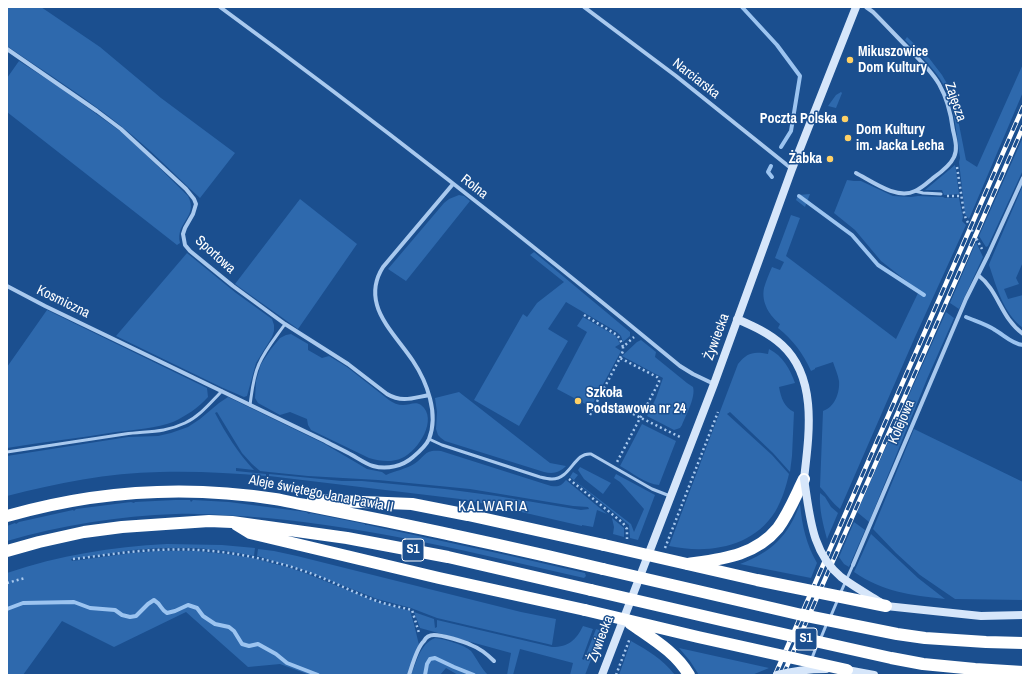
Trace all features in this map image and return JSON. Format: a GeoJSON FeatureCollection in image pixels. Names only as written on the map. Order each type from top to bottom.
{"type":"FeatureCollection","features":[{"type":"Feature","properties":{"kind":"highway"},"geometry":{"type":"LineString","coordinates":[[686,564],[733,556],[752,549],[769,537],[781,523],[804,479]]}},
{"type":"Feature","properties":{"kind":"highway","name":"Aleje świętego Jana Pawła II"},"geometry":{"type":"LineString","coordinates":[[7,516],[64,502],[146,492],[188,491],[238,494],[276,499],[476,540],[802,615],[882,631],[925,638],[986,642],[1023,642]]}},
{"type":"Feature","properties":{"kind":"highway"},"geometry":{"type":"LineString","coordinates":[[276,499],[412,504],[468,515],[757,580],[886,606]]}},
{"type":"Feature","properties":{"kind":"highway","name":"S1"},"geometry":{"type":"LineString","coordinates":[[7,550],[84,532],[122,527],[202,521],[232,522],[346,538],[448,557],[897,660],[938,666],[1023,672]]}},
{"type":"Feature","properties":{"kind":"highway"},"geometry":{"type":"LineString","coordinates":[[232,522],[250,533],[439,578],[847,670]]}},
{"type":"Feature","properties":{"kind":"highway"},"geometry":{"type":"LineString","coordinates":[[624,619],[675,656],[685,668],[688,675]]}},
{"type":"Feature","properties":{"kind":"main road","name":"Żywiecka"},"geometry":{"type":"LineString","coordinates":[[602,675],[714,384],[792,169],[856,7]]}},
{"type":"Feature","properties":{"kind":"main road"},"geometry":{"type":"LineString","coordinates":[[737,319],[766,333],[782,344],[794,358],[805,383],[809,420],[807,459],[804,479],[815,540],[824,557],[833,569],[852,585],[886,606],[981,616],[1023,615]]}},
{"type":"Feature","properties":{"kind":"main road"},"geometry":{"type":"LineString","coordinates":[[777,675],[794,671],[814,669],[847,670],[874,675]]}},
{"type":"Feature","properties":{"kind":"street","name":"Rolna"},"geometry":{"type":"LineString","coordinates":[[220,7],[366,116],[596,297],[680,366],[714,384]]}},
{"type":"Feature","properties":{"kind":"street","name":"Narciarska"},"geometry":{"type":"LineString","coordinates":[[584,7],[676,76],[792,169]]}},
{"type":"Feature","properties":{"kind":"street","name":"Zajęcza"},"geometry":{"type":"LineString","coordinates":[[866,7],[896,35],[928,69],[938,82],[944,94],[952,123],[956,146],[956,154],[954,159]]}},
{"type":"Feature","properties":{"kind":"street","name":"Sportowa"},"geometry":{"type":"LineString","coordinates":[[7,49],[121,129],[186,189],[196,204],[194,214],[183,234],[185,245],[190,252],[217,274],[285,324],[348,364],[392,398],[406,400],[429,395]]}},
{"type":"Feature","properties":{"kind":"street"},"geometry":{"type":"LineString","coordinates":[[856,173],[888,190],[908,193],[924,186],[954,159]]}},
{"type":"Feature","properties":{"kind":"street","name":"Kolejowa"},"geometry":{"type":"LineString","coordinates":[[853,565],[966,299],[1023,178]]}},
{"type":"Feature","properties":{"kind":"street"},"geometry":{"type":"LineString","coordinates":[[429,439],[433,413],[429,395],[422,377],[413,361],[387,325],[379,311],[375,290],[379,274],[383,267],[453,184]]}},
{"type":"Feature","properties":{"kind":"street"},"geometry":{"type":"LineString","coordinates":[[978,275],[985,280],[1011,323],[1023,334]]}},
{"type":"Feature","properties":{"kind":"street","name":"Kosmiczna"},"geometry":{"type":"LineString","coordinates":[[7,286],[374,466],[390,467],[407,462],[422,449],[429,439]]}},
{"type":"Feature","properties":{"kind":"street"},"geometry":{"type":"LineString","coordinates":[[409,675],[420,646],[429,636],[434,635],[471,644],[488,655],[494,661]]}},
{"type":"Feature","properties":{"kind":"lane"},"geometry":{"type":"LineString","coordinates":[[896,35],[899,32]]}},
{"type":"Feature","properties":{"kind":"lane"},"geometry":{"type":"LineString","coordinates":[[915,191],[941,194]]}},
{"type":"Feature","properties":{"kind":"lane"},"geometry":{"type":"LineString","coordinates":[[250,404],[258,364],[285,324]]}},
{"type":"Feature","properties":{"kind":"lane"},"geometry":{"type":"LineString","coordinates":[[7,452],[128,434],[157,432],[186,422],[197,416],[222,391]]}},
{"type":"Feature","properties":{"kind":"lane"},"geometry":{"type":"LineString","coordinates":[[429,439],[442,445],[540,477],[552,479],[559,478],[564,475],[579,458],[586,454],[591,454],[652,489],[671,496]]}},
{"type":"Feature","properties":{"kind":"lane","name":"Kolejowa"},"geometry":{"type":"LineString","coordinates":[[804,675],[853,565]]}},
{"type":"Feature","properties":{"kind":"path"},"geometry":{"type":"LineString","coordinates":[[954,159],[957,166],[966,219],[983,250],[988,255]]}},
{"type":"Feature","properties":{"kind":"path"},"geometry":{"type":"LineString","coordinates":[[941,194],[944,196],[961,196]]}},
{"type":"Feature","properties":{"kind":"path"},"geometry":{"type":"LineString","coordinates":[[584,315],[617,335],[623,346],[623,351],[620,358],[590,415]]}},
{"type":"Feature","properties":{"kind":"path"},"geometry":{"type":"LineString","coordinates":[[623,346],[633,339],[639,332]]}},
{"type":"Feature","properties":{"kind":"path"},"geometry":{"type":"LineString","coordinates":[[614,467],[659,382],[659,379],[620,358]]}},
{"type":"Feature","properties":{"kind":"path"},"geometry":{"type":"LineString","coordinates":[[663,552],[718,412]]}},
{"type":"Feature","properties":{"kind":"path"},"geometry":{"type":"LineString","coordinates":[[633,414],[680,437]]}},
{"type":"Feature","properties":{"kind":"path"},"geometry":{"type":"LineString","coordinates":[[564,475],[623,523],[627,529],[627,542]]}},
{"type":"Feature","properties":{"kind":"path"},"geometry":{"type":"LineString","coordinates":[[73,560],[133,551],[159,550],[227,552],[253,557],[304,571],[378,601],[412,610],[419,632],[424,640]]}},
{"type":"Feature","properties":{"kind":"path"},"geometry":{"type":"LineString","coordinates":[[7,583],[25,578]]}},
{"type":"Feature","properties":{"kind":"path"},"geometry":{"type":"LineString","coordinates":[[616,675],[632,634]]}},
{"type":"Feature","properties":{"kind":"shaded area"},"geometry":{"type":"Polygon","coordinates":[[[7,7],[41,7],[100,47],[161,98],[235,153],[200,198],[121,126],[79,95],[7,46],[7,7]]]}},
{"type":"Feature","properties":{"kind":"shaded area"},"geometry":{"type":"Polygon","coordinates":[[[907,37],[929,58],[942,75],[953,94],[966,160],[977,167],[1023,64],[1023,92],[969,219],[965,214],[957,134],[948,94],[945,86],[935,72],[905,40],[907,37]]]}},
{"type":"Feature","properties":{"kind":"shaded area"},"geometry":{"type":"Polygon","coordinates":[[[19,61],[59,87],[120,131],[188,196],[191,203],[191,209],[183,224],[179,236],[180,243],[177,245],[7,112],[7,78],[19,61]]]}},
{"type":"Feature","properties":{"kind":"shaded area"},"geometry":{"type":"Polygon","coordinates":[[[841,92],[842,93],[836,108],[828,106],[836,95],[841,92]]]}},
{"type":"Feature","properties":{"kind":"shaded area"},"geometry":{"type":"Polygon","coordinates":[[[1023,137],[1023,170],[988,246],[986,247],[979,236],[1023,137]]]}},
{"type":"Feature","properties":{"kind":"shaded area"},"geometry":{"type":"Polygon","coordinates":[[[955,165],[959,194],[944,195],[942,190],[925,190],[955,165]]]}},
{"type":"Feature","properties":{"kind":"shaded area"},"geometry":{"type":"Polygon","coordinates":[[[847,180],[861,181],[893,196],[959,198],[963,217],[962,221],[966,225],[840,509],[820,487],[823,411],[834,403],[838,394],[839,381],[836,369],[833,362],[815,368],[811,371],[805,358],[797,347],[778,328],[780,324],[767,309],[763,294],[772,267],[780,270],[784,262],[775,258],[791,215],[800,218],[786,256],[896,339],[919,291],[881,261],[855,230],[834,213],[847,180]]]}},
{"type":"Feature","properties":{"kind":"shaded area"},"geometry":{"type":"Polygon","coordinates":[[[1023,185],[1023,262],[1016,278],[1019,284],[1004,289],[1008,299],[1023,295],[1023,328],[1010,315],[1006,308],[989,265],[1023,185]]]}},
{"type":"Feature","properties":{"kind":"shaded area"},"geometry":{"type":"Polygon","coordinates":[[[810,194],[805,207],[796,200],[798,195],[810,194]]]}},
{"type":"Feature","properties":{"kind":"shaded area"},"geometry":{"type":"Polygon","coordinates":[[[459,195],[464,196],[470,201],[406,281],[388,269],[444,203],[459,195]]]}},
{"type":"Feature","properties":{"kind":"shaded area"},"geometry":{"type":"Polygon","coordinates":[[[300,199],[357,244],[298,329],[235,284],[300,199]]]}},
{"type":"Feature","properties":{"kind":"shaded area"},"geometry":{"type":"Polygon","coordinates":[[[976,242],[983,257],[959,309],[950,303],[976,242]]]}},
{"type":"Feature","properties":{"kind":"shaded area"},"geometry":{"type":"Polygon","coordinates":[[[534,252],[630,332],[630,336],[623,342],[621,336],[617,332],[566,302],[548,329],[568,341],[519,426],[474,400],[523,314],[527,317],[537,303],[564,282],[530,255],[534,252]]]}},
{"type":"Feature","properties":{"kind":"shaded area"},"geometry":{"type":"Polygon","coordinates":[[[187,253],[236,293],[272,319],[274,331],[256,363],[247,396],[244,397],[223,388],[116,336],[187,253]]]}},
{"type":"Feature","properties":{"kind":"shaded area"},"geometry":{"type":"Polygon","coordinates":[[[47,310],[207,388],[208,397],[187,414],[173,422],[160,426],[7,448],[7,367],[47,310]]]}},
{"type":"Feature","properties":{"kind":"shaded area"},"geometry":{"type":"Polygon","coordinates":[[[946,312],[954,318],[927,379],[869,522],[857,512],[946,312]]]}},
{"type":"Feature","properties":{"kind":"shaded area"},"geometry":{"type":"Polygon","coordinates":[[[583,317],[616,336],[620,344],[615,347],[621,351],[591,407],[557,389],[587,332],[577,326],[583,317]]]}},
{"type":"Feature","properties":{"kind":"shaded area"},"geometry":{"type":"Polygon","coordinates":[[[291,334],[308,344],[308,350],[322,358],[329,356],[347,367],[392,402],[401,405],[415,403],[421,405],[426,411],[428,418],[427,426],[420,442],[414,449],[402,458],[394,461],[381,461],[369,458],[311,430],[307,419],[290,412],[280,415],[258,403],[255,398],[256,381],[261,364],[280,338],[291,334]]]}},
{"type":"Feature","properties":{"kind":"shaded area"},"geometry":{"type":"Polygon","coordinates":[[[641,340],[656,352],[655,357],[693,387],[694,391],[692,401],[680,428],[674,430],[647,416],[656,398],[663,378],[622,356],[641,340]]]}},
{"type":"Feature","properties":{"kind":"shaded area"},"geometry":{"type":"Polygon","coordinates":[[[769,349],[782,359],[791,373],[795,383],[779,387],[784,402],[788,408],[794,412],[790,472],[773,453],[730,412],[727,414],[772,455],[789,474],[784,493],[775,512],[754,534],[742,541],[728,546],[699,549],[669,546],[738,364],[747,355],[754,353],[768,354],[769,349]]]}},
{"type":"Feature","properties":{"kind":"shaded area"},"geometry":{"type":"Polygon","coordinates":[[[459,392],[550,463],[566,466],[556,472],[544,472],[445,441],[438,435],[436,429],[437,412],[435,398],[459,392]]]}},
{"type":"Feature","properties":{"kind":"shaded area"},"geometry":{"type":"Polygon","coordinates":[[[228,397],[323,443],[367,469],[382,472],[386,475],[411,466],[428,452],[441,451],[551,486],[560,486],[566,480],[607,514],[597,510],[593,527],[582,526],[460,499],[269,476],[269,474],[445,489],[581,510],[589,509],[588,507],[573,506],[470,489],[260,471],[242,453],[217,412],[215,413],[228,436],[254,470],[236,468],[236,471],[266,474],[266,476],[200,472],[121,474],[45,487],[7,496],[7,456],[128,437],[158,436],[171,433],[188,427],[228,397]]]}},
{"type":"Feature","properties":{"kind":"shaded area"},"geometry":{"type":"Polygon","coordinates":[[[642,424],[676,441],[659,485],[644,480],[620,466],[642,424]]]}},
{"type":"Feature","properties":{"kind":"shaded area"},"geometry":{"type":"Polygon","coordinates":[[[914,429],[1023,482],[1023,600],[955,599],[920,575],[873,529],[914,429]]]}},
{"type":"Feature","properties":{"kind":"shaded area"},"geometry":{"type":"Polygon","coordinates":[[[580,467],[611,483],[603,494],[584,479],[578,470],[580,467]]]}},
{"type":"Feature","properties":{"kind":"shaded area"},"geometry":{"type":"Polygon","coordinates":[[[573,472],[578,475],[574,480],[631,524],[634,532],[644,509],[620,482],[614,478],[616,474],[655,495],[638,540],[630,538],[629,525],[570,477],[573,472]]]}},
{"type":"Feature","properties":{"kind":"shaded area"},"geometry":{"type":"Polygon","coordinates":[[[820,493],[838,513],[827,539],[821,511],[820,493]]]}},
{"type":"Feature","properties":{"kind":"shaded area"},"geometry":{"type":"Polygon","coordinates":[[[190,500],[191,502],[193,500],[229,502],[306,512],[309,514],[365,524],[511,556],[585,573],[586,576],[584,578],[426,543],[347,528],[307,522],[222,515],[176,514],[112,519],[49,530],[7,541],[7,526],[19,522],[74,511],[76,509],[131,502],[190,500]]]}},
{"type":"Feature","properties":{"kind":"shaded area"},"geometry":{"type":"Polygon","coordinates":[[[800,504],[805,534],[817,563],[811,578],[740,564],[761,554],[778,542],[790,525],[800,504]]]}},
{"type":"Feature","properties":{"kind":"shaded area"},"geometry":{"type":"Polygon","coordinates":[[[612,518],[624,528],[624,537],[613,534],[614,527],[612,518]]]}},
{"type":"Feature","properties":{"kind":"shaded area"},"geometry":{"type":"Polygon","coordinates":[[[854,522],[865,530],[849,567],[844,564],[839,557],[854,522]]]}},
{"type":"Feature","properties":{"kind":"shaded area"},"geometry":{"type":"Polygon","coordinates":[[[871,534],[918,578],[945,599],[897,592],[865,579],[854,572],[871,534]]]}},
{"type":"Feature","properties":{"kind":"shaded area"},"geometry":{"type":"Polygon","coordinates":[[[167,544],[222,545],[255,548],[254,556],[228,551],[196,548],[160,548],[133,550],[71,559],[72,561],[159,551],[196,551],[252,558],[305,573],[377,602],[410,611],[419,645],[407,675],[310,675],[280,664],[248,667],[186,612],[114,647],[62,621],[23,675],[7,675],[7,573],[46,561],[86,553],[126,547],[167,544]]]}},
{"type":"Feature","properties":{"kind":"shaded area"},"geometry":{"type":"Polygon","coordinates":[[[258,549],[297,556],[521,612],[556,619],[552,645],[437,618],[411,608],[377,599],[304,570],[257,556],[258,549]]]}},
{"type":"Feature","properties":{"kind":"shaded area"},"geometry":{"type":"Polygon","coordinates":[[[414,612],[434,619],[435,628],[437,627],[437,620],[552,647],[563,646],[571,642],[578,635],[583,626],[593,629],[582,659],[584,660],[596,629],[602,631],[585,675],[570,675],[573,663],[520,649],[513,675],[507,675],[511,653],[420,628],[414,612]]]}},
{"type":"Feature","properties":{"kind":"shaded area"},"geometry":{"type":"Polygon","coordinates":[[[435,638],[454,643],[471,651],[488,675],[458,675],[446,668],[440,675],[411,675],[422,649],[426,644],[435,638]]]}},
{"type":"Feature","properties":{"kind":"shaded area"},"geometry":{"type":"Polygon","coordinates":[[[631,641],[655,656],[675,675],[619,675],[631,641]]]}},
{"type":"Feature","properties":{"kind":"shaded area"},"geometry":{"type":"Polygon","coordinates":[[[679,648],[769,668],[752,675],[699,675],[679,648]]]}},
{"type":"Feature","properties":{"kind":"waterway"},"geometry":{"type":"LineString","coordinates":[[742,7],[777,45],[800,76],[791,131],[781,147]]}},
{"type":"Feature","properties":{"kind":"waterway"},"geometry":{"type":"LineString","coordinates":[[771,166],[768,172],[772,177]]}},
{"type":"Feature","properties":{"kind":"waterway"},"geometry":{"type":"LineString","coordinates":[[799,196],[852,235],[878,265],[924,295]]}},
{"type":"Feature","properties":{"kind":"waterway"},"geometry":{"type":"LineString","coordinates":[[966,317],[988,326],[1012,341],[1023,345]]}},
{"type":"Feature","properties":{"kind":"waterway"},"geometry":{"type":"LineString","coordinates":[[7,609],[23,603],[74,602],[90,608],[115,610],[122,615],[130,617],[136,616],[154,600],[167,613],[188,605],[197,608],[203,616],[215,624],[229,627],[234,631],[242,644],[249,646],[258,644],[276,654],[287,663],[318,675]]}},
{"type":"Feature","properties":{"kind":"waterway"},"geometry":{"type":"LineString","coordinates":[[425,675],[427,664],[430,659],[435,658],[474,675]]}},
{"type":"Feature","properties":{"kind":"railway"},"geometry":{"type":"LineString","coordinates":[[775,675],[1023,107]]}},
{"type":"Feature","properties":{"kind":"railway"},"geometry":{"type":"LineString","coordinates":[[783,675],[1023,127]]}},
{"type":"Feature","properties":{"kind":"place","name":"Mikuszowice Dom Kultury"},"geometry":{"type":"Point","coordinates":[850,60]}},
{"type":"Feature","properties":{"kind":"place","name":"Poczta Polska"},"geometry":{"type":"Point","coordinates":[845,119]}},
{"type":"Feature","properties":{"kind":"place","name":"Dom Kultury im. Jacka Lecha"},"geometry":{"type":"Point","coordinates":[848,138]}},
{"type":"Feature","properties":{"kind":"place","name":"Żabka"},"geometry":{"type":"Point","coordinates":[830,159]}},
{"type":"Feature","properties":{"kind":"place","name":"Szkoła Podstawowa nr 24"},"geometry":{"type":"Point","coordinates":[578,401]}},
{"type":"Feature","properties":{"kind":"district","name":"KALWARIA"},"geometry":{"type":"Point","coordinates":[493,507]}}]}
